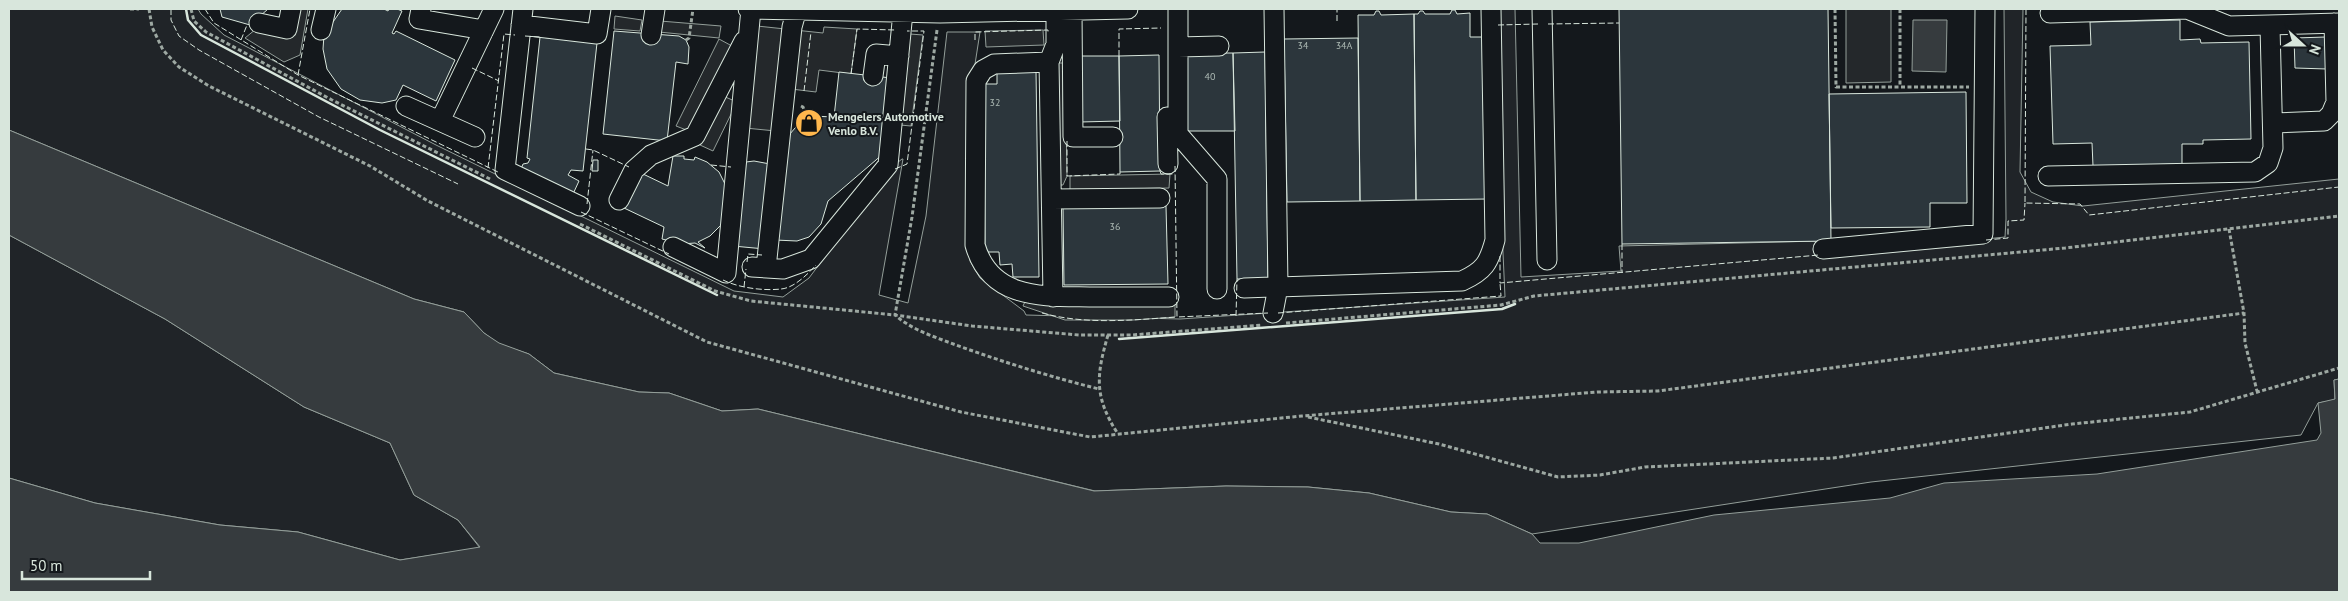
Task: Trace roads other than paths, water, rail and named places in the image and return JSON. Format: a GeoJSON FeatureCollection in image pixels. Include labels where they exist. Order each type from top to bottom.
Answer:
{"type":"FeatureCollection","features":[{"type":"Feature","properties":{"kind":"street"},"geometry":{"type":"LineString","coordinates":[[259,22],[287,29],[291,9]]}},
{"type":"Feature","properties":{"kind":"street"},"geometry":{"type":"LineString","coordinates":[[321,30],[326,9]]}},
{"type":"Feature","properties":{"kind":"street"},"geometry":{"type":"LineString","coordinates":[[421,9],[419,19],[484,30]]}},
{"type":"Feature","properties":{"kind":"street"},"geometry":{"type":"LineString","coordinates":[[440,121],[494,9]]}},
{"type":"Feature","properties":{"kind":"street"},"geometry":{"type":"LineString","coordinates":[[580,206],[506,170],[522,17],[598,34],[601,9]]}},
{"type":"Feature","properties":{"kind":"street"},"geometry":{"type":"LineString","coordinates":[[651,35],[654,9]]}},
{"type":"Feature","properties":{"kind":"street"},"geometry":{"type":"LineString","coordinates":[[673,247],[726,273],[750,9],[940,13],[1128,9]]}},
{"type":"Feature","properties":{"kind":"street"},"geometry":{"type":"LineString","coordinates":[[797,9],[792,26],[759,267],[783,269],[810,259],[888,165],[903,12]]}},
{"type":"Feature","properties":{"kind":"street"},"geometry":{"type":"LineString","coordinates":[[1166,9],[1168,164]]}},
{"type":"Feature","properties":{"kind":"street"},"geometry":{"type":"LineString","coordinates":[[1178,9],[1178,134],[1217,179],[1217,289]]}},
{"type":"Feature","properties":{"kind":"street"},"geometry":{"type":"LineString","coordinates":[[1273,313],[1278,287],[1274,9]]}},
{"type":"Feature","properties":{"kind":"street"},"geometry":{"type":"LineString","coordinates":[[1244,288],[1462,281],[1479,274],[1491,257],[1495,240],[1491,9]]}},
{"type":"Feature","properties":{"kind":"street"},"geometry":{"type":"LineString","coordinates":[[1542,9],[1547,260]]}},
{"type":"Feature","properties":{"kind":"street"},"geometry":{"type":"LineString","coordinates":[[1823,249],[1983,234],[1985,9]]}},
{"type":"Feature","properties":{"kind":"street"},"geometry":{"type":"LineString","coordinates":[[2050,13],[2187,9],[2229,26],[2276,20],[2331,20],[2336,102],[2331,114],[2324,122],[2273,123]]}},
{"type":"Feature","properties":{"kind":"street"},"geometry":{"type":"LineString","coordinates":[[1054,296],[1049,62],[1056,44],[1064,10]]}},
{"type":"Feature","properties":{"kind":"street"},"geometry":{"type":"LineString","coordinates":[[1064,10],[1073,138],[1113,137]]}},
{"type":"Feature","properties":{"kind":"street"},"geometry":{"type":"LineString","coordinates":[[2048,176],[2255,172],[2268,163],[2273,148],[2276,20]]}},
{"type":"Feature","properties":{"kind":"street"},"geometry":{"type":"LineString","coordinates":[[619,200],[634,170],[651,155],[695,136],[749,32]]}},
{"type":"Feature","properties":{"kind":"street"},"geometry":{"type":"LineString","coordinates":[[1178,47],[1219,46]]}},
{"type":"Feature","properties":{"kind":"street"},"geometry":{"type":"LineString","coordinates":[[873,76],[876,54],[899,56]]}},
{"type":"Feature","properties":{"kind":"street"},"geometry":{"type":"LineString","coordinates":[[1049,62],[994,64],[983,70],[976,81],[974,89],[975,245],[980,262],[993,277],[1010,289],[1025,294],[1169,297]]}},
{"type":"Feature","properties":{"kind":"street"},"geometry":{"type":"LineString","coordinates":[[406,106],[475,138]]}},
{"type":"Feature","properties":{"kind":"street"},"geometry":{"type":"LineString","coordinates":[[668,134],[695,136]]}},
{"type":"Feature","properties":{"kind":"street"},"geometry":{"type":"LineString","coordinates":[[1052,199],[1160,198]]}},
{"type":"Feature","properties":{"kind":"place","name":"Mengelers Automotive Venlo B.V."},"geometry":{"type":"Point","coordinates":[809,123]}}]}
